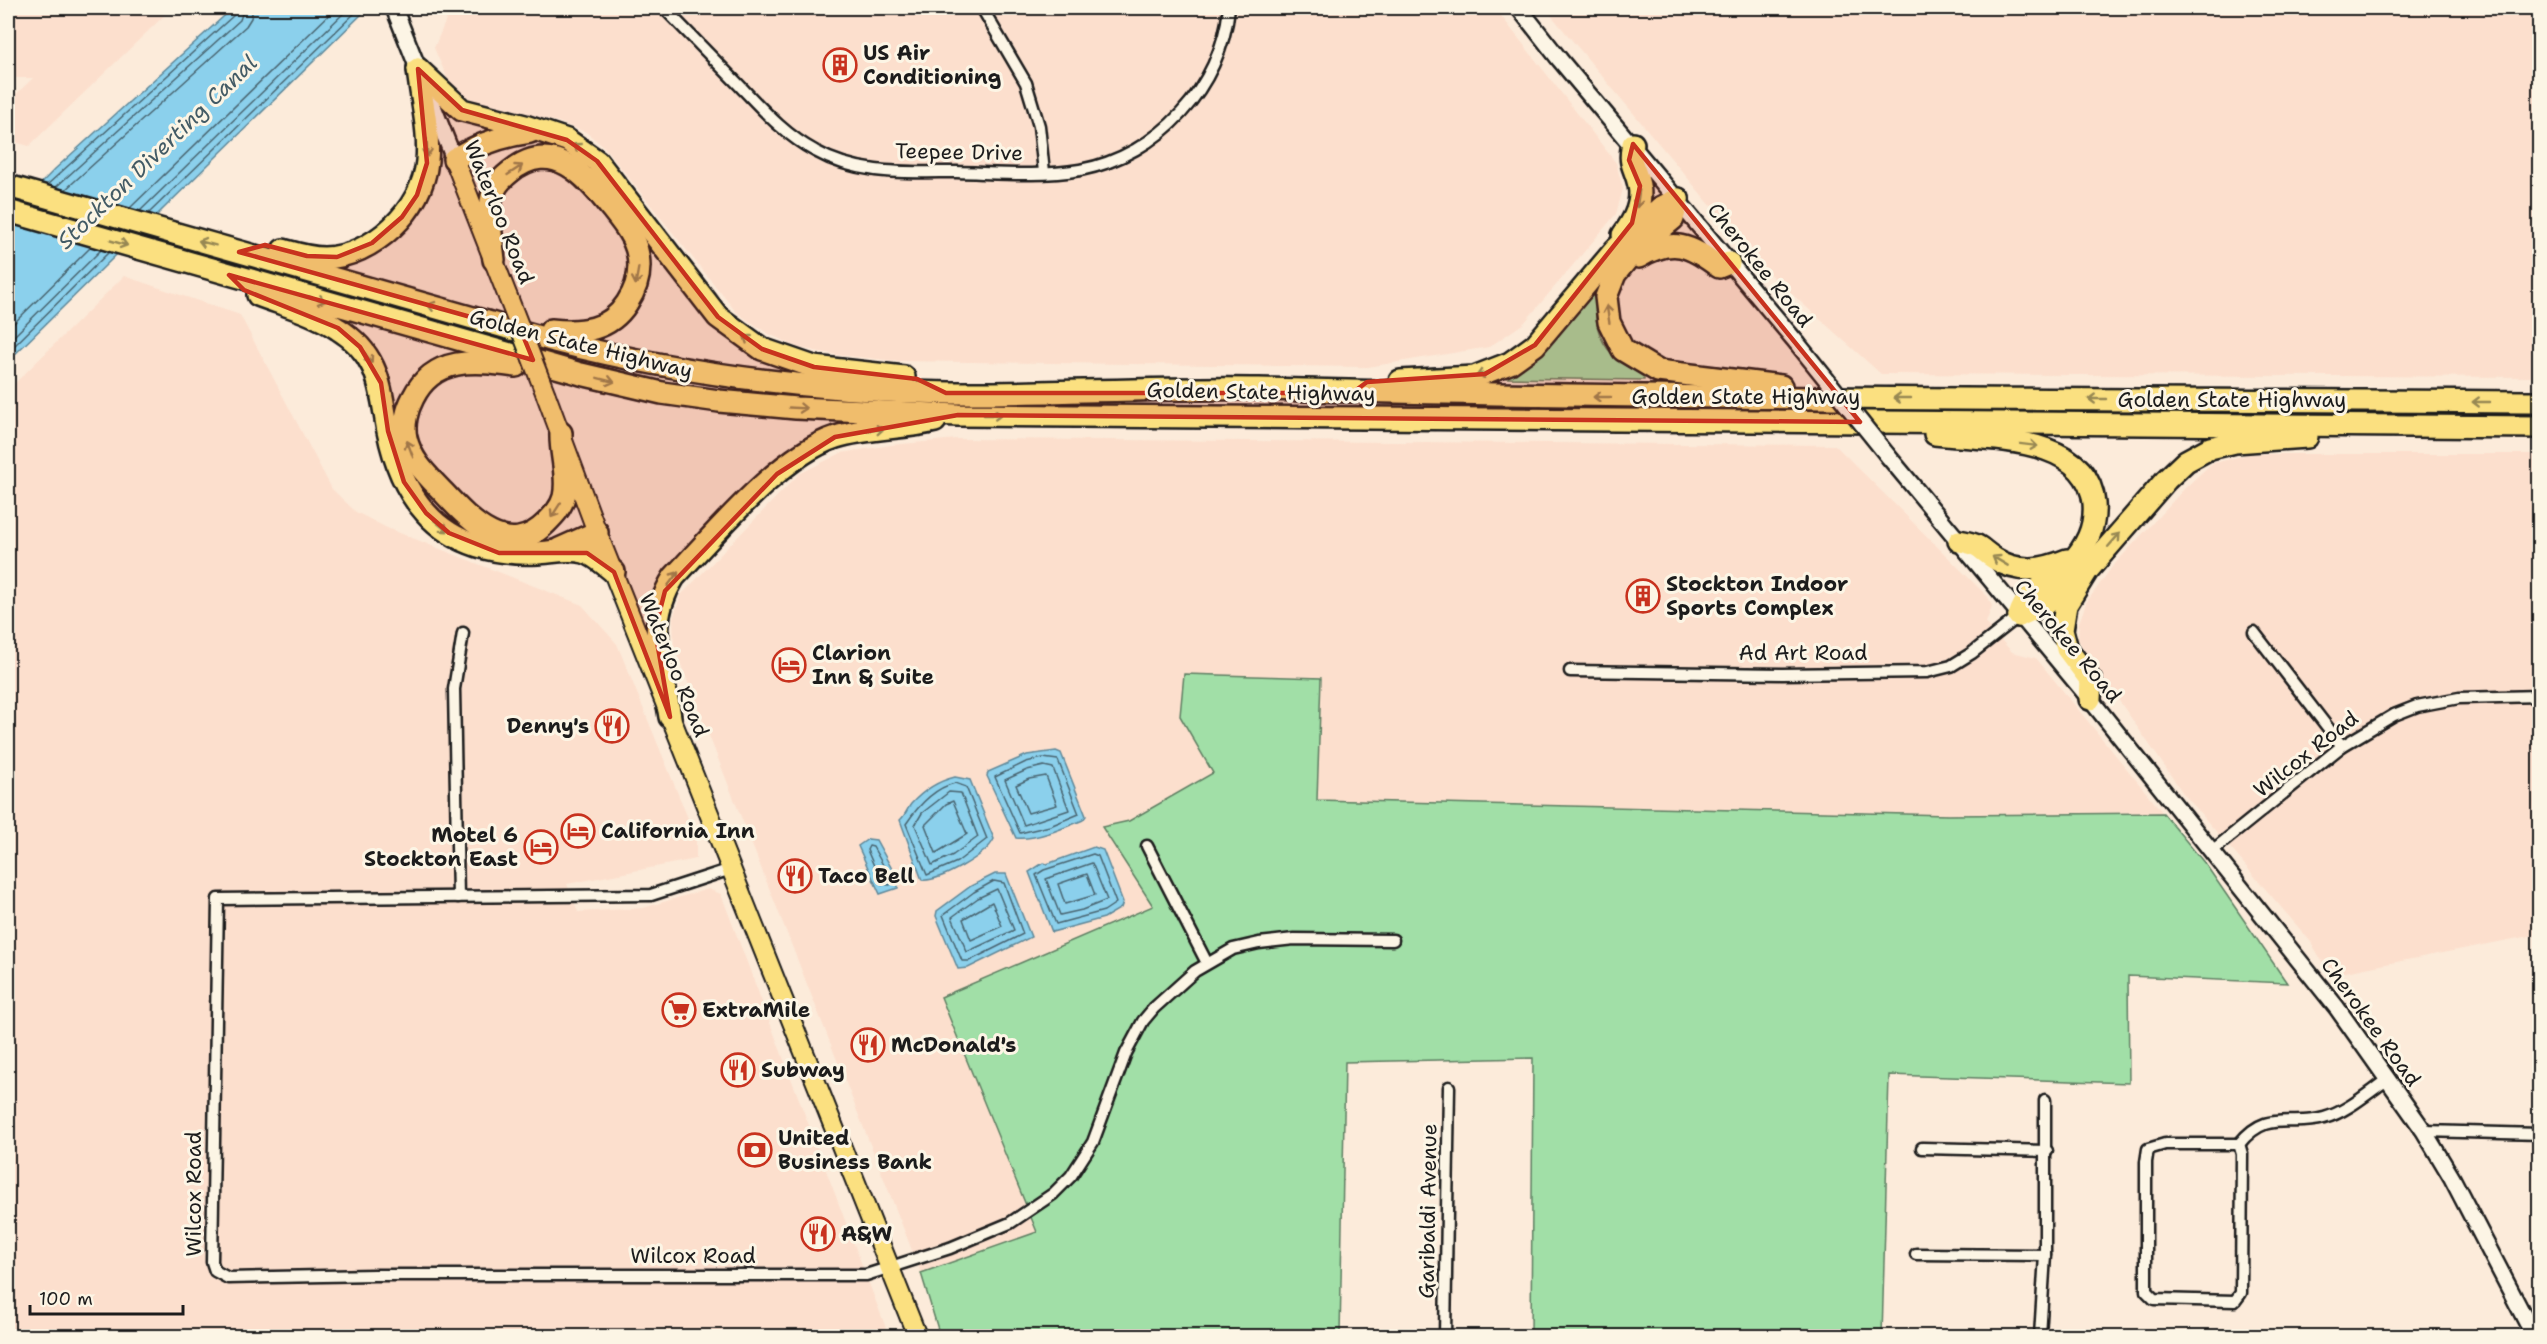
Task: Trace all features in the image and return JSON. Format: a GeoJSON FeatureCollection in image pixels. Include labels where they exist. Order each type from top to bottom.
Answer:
{"type":"FeatureCollection","features":[{"type":"Feature","properties":{"kind":"highway"},"geometry":{"type":"LineString","coordinates":[[418,69],[462,110],[525,126],[536,132],[567,140],[597,161],[718,317],[762,349],[814,367],[917,378],[946,393]]}},
{"type":"Feature","properties":{"kind":"highway"},"geometry":{"type":"LineString","coordinates":[[239,252],[265,245],[307,256],[337,256],[372,243],[402,217],[417,195],[427,163],[427,134],[418,69]]}},
{"type":"Feature","properties":{"kind":"highway"},"geometry":{"type":"LineString","coordinates":[[454,159],[482,143],[507,135],[536,132]]}},
{"type":"Feature","properties":{"kind":"highway"},"geometry":{"type":"LineString","coordinates":[[1633,144],[1629,160],[1640,186],[1638,204],[1632,224],[1619,240],[1621,255],[1606,297],[1608,322],[1623,350],[1658,371],[1806,388],[1840,397]]}},
{"type":"Feature","properties":{"kind":"highway"},"geometry":{"type":"LineString","coordinates":[[492,322],[576,332],[595,329],[610,321],[625,306],[635,288],[639,269],[636,248],[629,233],[588,180],[570,165],[548,159],[522,164],[497,184],[490,215],[494,260]]}},
{"type":"Feature","properties":{"kind":"highway","name":"Golden State Highway"},"geometry":{"type":"LineString","coordinates":[[8,186],[589,350],[699,373],[814,385],[946,393],[1254,389],[1527,397],[2540,402]]}},
{"type":"Feature","properties":{"kind":"highway"},"geometry":{"type":"LineString","coordinates":[[1352,393],[1367,382],[1474,377],[1510,363],[1535,345],[1621,255],[1673,219],[1678,199]]}},
{"type":"Feature","properties":{"kind":"highway","name":"Golden State Highway"},"geometry":{"type":"LineString","coordinates":[[15,213],[581,374],[662,393],[796,408],[958,415],[2540,427]]}},
{"type":"Feature","properties":{"kind":"highway"},"geometry":{"type":"LineString","coordinates":[[1621,255],[1636,259],[1652,249],[1680,245],[1698,251],[1719,267],[1729,263]]}},
{"type":"Feature","properties":{"kind":"highway"},"geometry":{"type":"LineString","coordinates":[[229,274],[244,290],[338,328],[360,347],[375,367],[381,383],[396,463],[404,482],[426,513],[449,533],[499,553],[550,553],[574,550],[586,553],[614,572]]}},
{"type":"Feature","properties":{"kind":"highway"},"geometry":{"type":"LineString","coordinates":[[561,434],[560,448],[566,480],[564,497],[558,512],[528,536],[501,537],[484,531],[470,520],[414,459],[406,436],[407,414],[418,387],[436,370],[456,362],[487,363],[581,374]]}},
{"type":"Feature","properties":{"kind":"highway"},"geometry":{"type":"LineString","coordinates":[[670,717],[655,630],[665,591],[688,562],[777,474],[813,448],[835,437],[914,426],[958,415]]}},
{"type":"Feature","properties":{"kind":"highway"},"geometry":{"type":"LineString","coordinates":[[1889,422],[1912,432],[2042,447],[2075,464],[2089,489],[2094,518],[2073,590],[2066,605],[2062,630],[2067,649],[2091,681],[2090,699]]}},
{"type":"Feature","properties":{"kind":"highway"},"geometry":{"type":"LineString","coordinates":[[1959,541],[1979,544],[1995,559],[2023,569],[2040,570],[2081,563],[2186,460],[2210,448],[2235,442],[2328,435],[2340,424]]}},
{"type":"Feature","properties":{"kind":"highway"},"geometry":{"type":"LineString","coordinates":[[550,553],[597,532]]}},
{"type":"Feature","properties":{"kind":"highway"},"geometry":{"type":"LineString","coordinates":[[2019,616],[2024,601],[2069,565],[2081,563]]}},
{"type":"Feature","properties":{"kind":"main road","name":"Waterloo Road"},"geometry":{"type":"LineString","coordinates":[[454,159],[597,532],[917,1336]]}},
{"type":"Feature","properties":{"kind":"street","name":"Waterloo Road"},"geometry":{"type":"LineString","coordinates":[[394,8],[454,159]]}},
{"type":"Feature","properties":{"kind":"street","name":"Teepee Drive"},"geometry":{"type":"LineString","coordinates":[[664,8],[781,127],[802,144],[840,163],[873,171],[1044,172],[1067,172],[1098,165],[1141,146],[1168,126],[1200,91],[1211,71],[1221,47],[1229,8]]}},
{"type":"Feature","properties":{"kind":"street"},"geometry":{"type":"LineString","coordinates":[[982,8],[1026,83],[1039,126],[1044,172]]}},
{"type":"Feature","properties":{"kind":"street","name":"Cherokee Road"},"geometry":{"type":"LineString","coordinates":[[1520,8],[1560,60],[1633,144],[2019,616],[2090,699],[2337,1008],[2424,1131],[2452,1178],[2534,1336]]}},
{"type":"Feature","properties":{"kind":"street","name":"Ad Art Road"},"geometry":{"type":"LineString","coordinates":[[1570,671],[1782,674],[1927,672],[1951,666],[1972,653],[2019,616]]}},
{"type":"Feature","properties":{"kind":"street"},"geometry":{"type":"LineString","coordinates":[[2254,632],[2342,746]]}},
{"type":"Feature","properties":{"kind":"street"},"geometry":{"type":"LineString","coordinates":[[463,633],[454,689],[458,897],[651,895],[731,868]]}},
{"type":"Feature","properties":{"kind":"street","name":"Wilcox Road"},"geometry":{"type":"LineString","coordinates":[[2212,851],[2342,746],[2378,723],[2417,706],[2459,698],[2540,696]]}},
{"type":"Feature","properties":{"kind":"street"},"geometry":{"type":"LineString","coordinates":[[1147,846],[1207,963]]}},
{"type":"Feature","properties":{"kind":"street","name":"Wilcox Road"},"geometry":{"type":"LineString","coordinates":[[458,897],[218,899],[212,1262],[214,1271],[221,1276],[866,1275],[950,1248],[1010,1223],[1053,1194],[1071,1176],[1093,1142],[1126,1053],[1143,1021],[1181,982],[1207,963],[1233,949],[1259,943],[1294,939],[1393,940]]}},
{"type":"Feature","properties":{"kind":"street"},"geometry":{"type":"LineString","coordinates":[[2239,1144],[2242,1154],[2240,1297],[2235,1301],[2194,1301],[2150,1297],[2146,1291],[2145,1245],[2148,1149],[2165,1144],[2239,1144],[2254,1129],[2273,1120],[2322,1119],[2335,1114],[2388,1079]]}},
{"type":"Feature","properties":{"kind":"street","name":"Garibaldi Avenue"},"geometry":{"type":"LineString","coordinates":[[1445,1336],[1449,1087]]}},
{"type":"Feature","properties":{"kind":"street"},"geometry":{"type":"LineString","coordinates":[[2040,1336],[2045,1255],[2047,1151],[2045,1101]]}},
{"type":"Feature","properties":{"kind":"street"},"geometry":{"type":"LineString","coordinates":[[2424,1131],[2540,1134]]}},
{"type":"Feature","properties":{"kind":"street"},"geometry":{"type":"LineString","coordinates":[[1922,1148],[2047,1151]]}},
{"type":"Feature","properties":{"kind":"street"},"geometry":{"type":"LineString","coordinates":[[1916,1254],[2045,1255]]}},
{"type":"Feature","properties":{"kind":"highlighted area"},"geometry":{"type":"Polygon","coordinates":[[[418,69],[462,110],[567,140],[597,161],[718,317],[762,349],[783,357],[814,367],[917,379],[946,393],[1352,393],[1367,382],[1485,374],[1535,345],[1632,223],[1640,186],[1629,160],[1633,144],[1860,422],[958,415],[835,437],[777,474],[665,591],[655,630],[670,717],[614,572],[587,553],[499,553],[449,533],[426,513],[404,482],[388,431],[381,383],[360,347],[338,328],[244,290],[229,275],[533,360],[519,326],[492,323],[239,252],[265,245],[307,256],[337,257],[372,243],[402,217],[417,195],[427,163],[418,69]]]}},
{"type":"Feature","properties":{"kind":"shaded area"},"geometry":{"type":"Polygon","coordinates":[[[8,8],[172,8],[29,146],[8,140],[8,102],[33,78],[8,78],[8,8]]]}},
{"type":"Feature","properties":{"kind":"shaded area"},"geometry":{"type":"Polygon","coordinates":[[[451,8],[1495,8],[1616,163],[1623,189],[1616,214],[1524,323],[1489,347],[1368,367],[896,361],[837,355],[799,348],[767,333],[737,313],[604,147],[586,132],[558,122],[483,104],[463,96],[448,80],[434,48],[451,8]]]}},
{"type":"Feature","properties":{"kind":"shaded area"},"geometry":{"type":"Polygon","coordinates":[[[1545,8],[2539,8],[2539,377],[1881,374],[1764,269],[1545,8]]]}},
{"type":"Feature","properties":{"kind":"shaded area"},"geometry":{"type":"Polygon","coordinates":[[[124,276],[240,315],[332,489],[356,512],[387,528],[582,605],[617,644],[696,838],[696,859],[567,884],[578,912],[643,908],[708,889],[721,894],[889,1336],[8,1336],[8,390],[124,276]]]}},
{"type":"Feature","properties":{"kind":"shaded area"},"geometry":{"type":"Polygon","coordinates":[[[957,439],[1835,445],[1988,597],[1992,606],[1986,623],[2012,652],[2036,658],[2163,813],[1948,815],[1316,800],[1214,773],[1129,821],[1103,827],[1154,906],[941,998],[1038,1233],[921,1273],[674,647],[673,618],[681,595],[799,474],[841,453],[891,445],[957,439]]]}},
{"type":"Feature","properties":{"kind":"shaded area"},"geometry":{"type":"Polygon","coordinates":[[[2249,454],[2539,454],[2539,934],[2330,975],[2311,942],[2183,793],[2084,650],[2078,639],[2079,623],[2086,603],[2112,567],[2185,488],[2211,464],[2249,454]]]}},
{"type":"Feature","properties":{"kind":"green space"},"geometry":{"type":"Polygon","coordinates":[[[1593,291],[1597,292],[1596,320],[1604,343],[1620,361],[1644,375],[1644,380],[1507,378],[1508,373],[1532,355],[1564,325],[1593,291]]]}},
{"type":"Feature","properties":{"kind":"green space"},"geometry":{"type":"Polygon","coordinates":[[[1184,674],[1321,678],[1317,800],[1948,815],[2163,813],[2206,865],[2287,983],[2128,976],[2129,1083],[1889,1075],[1882,1336],[1531,1336],[1533,1058],[1345,1062],[1340,1336],[940,1336],[921,1273],[1037,1232],[941,997],[1153,906],[1102,827],[1129,821],[1213,773],[1180,716],[1184,674]]]}},
{"type":"Feature","properties":{"kind":"water","name":"Stockton Diverting Canal"},"geometry":{"type":"Polygon","coordinates":[[[233,8],[368,8],[8,361],[8,217],[55,169],[233,8]]]}},
{"type":"Feature","properties":{"kind":"water"},"geometry":{"type":"Polygon","coordinates":[[[1056,751],[1061,753],[1086,816],[1083,820],[1050,833],[1016,838],[987,776],[988,772],[1027,755],[1056,751]]]}},
{"type":"Feature","properties":{"kind":"water"},"geometry":{"type":"Polygon","coordinates":[[[955,777],[970,780],[994,839],[973,860],[939,877],[922,880],[900,820],[911,804],[925,791],[942,781],[955,777]]]}},
{"type":"Feature","properties":{"kind":"water"},"geometry":{"type":"Polygon","coordinates":[[[868,839],[876,840],[898,880],[898,888],[880,894],[858,846],[868,839]]]}},
{"type":"Feature","properties":{"kind":"water"},"geometry":{"type":"Polygon","coordinates":[[[1094,847],[1103,850],[1123,902],[1121,908],[1104,918],[1052,932],[1029,872],[1043,863],[1047,864],[1094,847]]]}},
{"type":"Feature","properties":{"kind":"water"},"geometry":{"type":"Polygon","coordinates":[[[995,874],[1006,874],[1031,937],[968,968],[958,969],[936,916],[937,911],[971,886],[995,874]]]}},
{"type":"Feature","properties":{"kind":"place","name":"US Air Conditioning"},"geometry":{"type":"Point","coordinates":[840,65]}},
{"type":"Feature","properties":{"kind":"place","name":"Stockton Indoor Sports Complex"},"geometry":{"type":"Point","coordinates":[1643,596]}},
{"type":"Feature","properties":{"kind":"place","name":"Clarion Inn & Suite"},"geometry":{"type":"Point","coordinates":[789,665]}},
{"type":"Feature","properties":{"kind":"place","name":"Denny's"},"geometry":{"type":"Point","coordinates":[612,726]}},
{"type":"Feature","properties":{"kind":"place","name":"California Inn"},"geometry":{"type":"Point","coordinates":[578,831]}},
{"type":"Feature","properties":{"kind":"place","name":"Motel 6 Stockton East"},"geometry":{"type":"Point","coordinates":[541,847]}},
{"type":"Feature","properties":{"kind":"place","name":"Taco Bell"},"geometry":{"type":"Point","coordinates":[795,876]}},
{"type":"Feature","properties":{"kind":"place","name":"ExtraMile"},"geometry":{"type":"Point","coordinates":[679,1010]}},
{"type":"Feature","properties":{"kind":"place","name":"McDonald's"},"geometry":{"type":"Point","coordinates":[868,1045]}},
{"type":"Feature","properties":{"kind":"place","name":"Subway"},"geometry":{"type":"Point","coordinates":[738,1070]}},
{"type":"Feature","properties":{"kind":"place","name":"United Business Bank"},"geometry":{"type":"Point","coordinates":[755,1150]}},
{"type":"Feature","properties":{"kind":"place","name":"A&W"},"geometry":{"type":"Point","coordinates":[818,1234]}}]}
